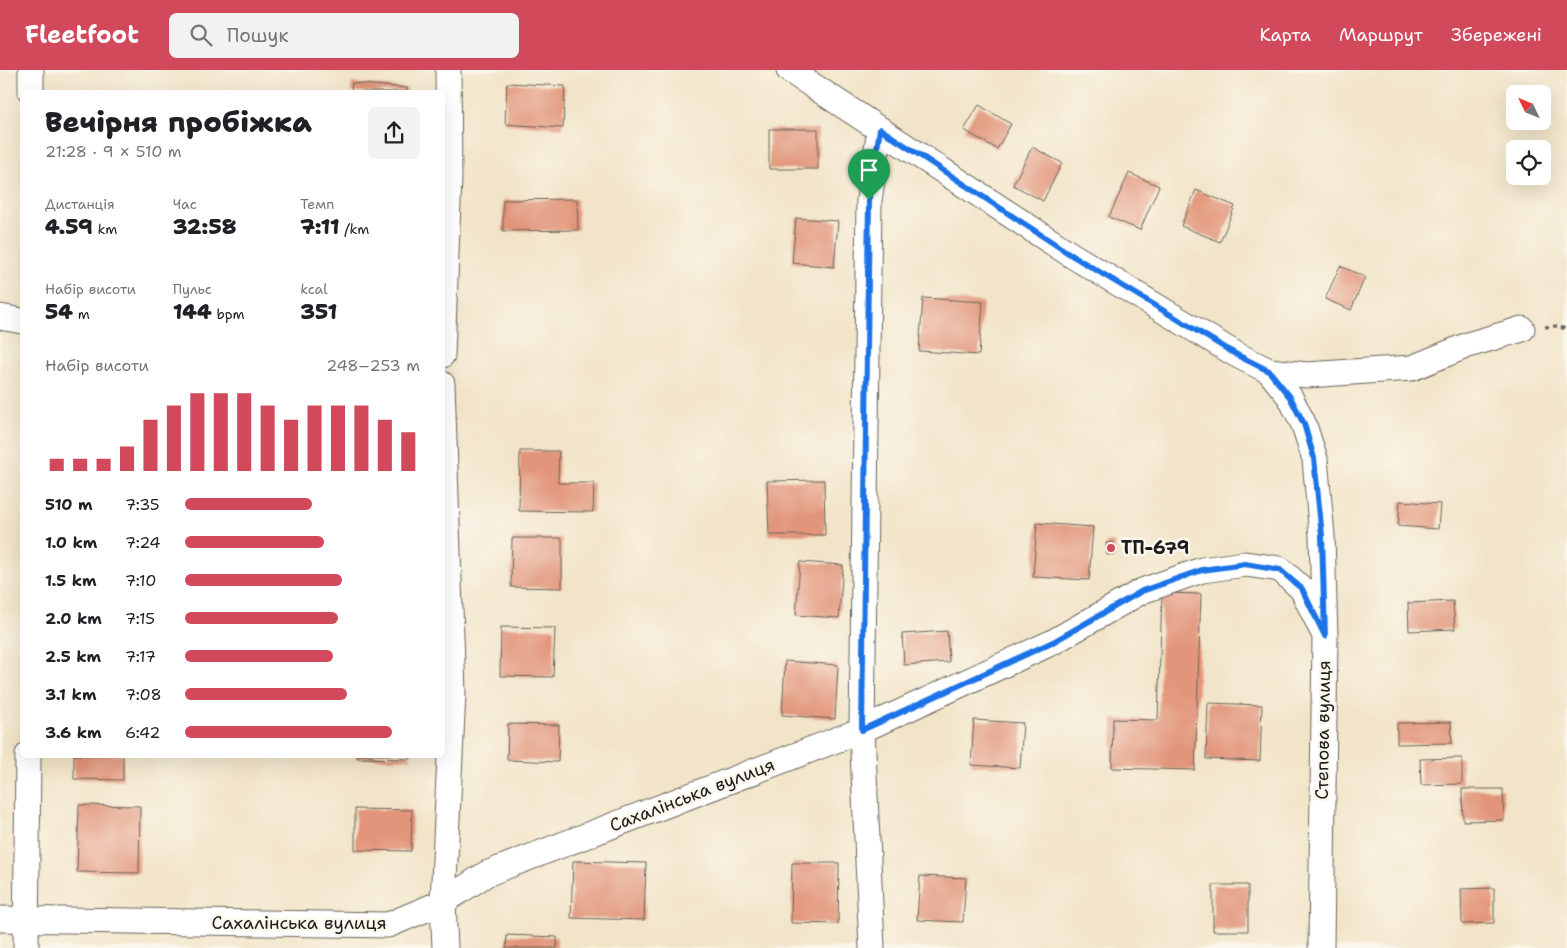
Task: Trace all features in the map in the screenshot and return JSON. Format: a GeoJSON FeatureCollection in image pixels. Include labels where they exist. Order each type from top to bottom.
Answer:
{"type":"FeatureCollection","features":[{"type":"Feature","properties":{"kind":"street"},"geometry":{"type":"LineString","coordinates":[[30,70],[31,90]]}},
{"type":"Feature","properties":{"kind":"street"},"geometry":{"type":"LineString","coordinates":[[445,279],[449,177],[448,70]]}},
{"type":"Feature","properties":{"kind":"street","name":"Степова вулиця"},"geometry":{"type":"LineString","coordinates":[[789,70],[1073,256],[1237,355],[1269,371],[1290,397],[1304,424],[1314,458],[1322,536],[1325,636],[1321,948]]}},
{"type":"Feature","properties":{"kind":"street"},"geometry":{"type":"LineString","coordinates":[[872,948],[862,730],[869,200],[880,129]]}},
{"type":"Feature","properties":{"kind":"street"},"geometry":{"type":"LineString","coordinates":[[0,317],[20,321]]}},
{"type":"Feature","properties":{"kind":"street"},"geometry":{"type":"LineString","coordinates":[[1269,371],[1307,375],[1412,368],[1468,344],[1522,329]]}},
{"type":"Feature","properties":{"kind":"street"},"geometry":{"type":"LineString","coordinates":[[445,468],[453,693],[443,902],[445,948]]}},
{"type":"Feature","properties":{"kind":"street","name":"Сахалінська вулиця"},"geometry":{"type":"LineString","coordinates":[[0,920],[388,925],[443,902],[486,874],[862,730],[1053,642],[1142,591],[1202,570],[1245,564],[1280,570],[1302,589],[1325,636]]}},
{"type":"Feature","properties":{"kind":"street"},"geometry":{"type":"LineString","coordinates":[[26,948],[28,758]]}},
{"type":"Feature","properties":{"kind":"building"},"geometry":{"type":"Polygon","coordinates":[[[352,83],[407,88],[407,90],[351,90],[352,83]]]}},
{"type":"Feature","properties":{"kind":"building"},"geometry":{"type":"Polygon","coordinates":[[[507,83],[565,86],[563,128],[505,124],[507,83]]]}},
{"type":"Feature","properties":{"kind":"building"},"geometry":{"type":"Polygon","coordinates":[[[979,105],[1011,124],[997,149],[964,130],[979,105]]]}},
{"type":"Feature","properties":{"kind":"building"},"geometry":{"type":"Polygon","coordinates":[[[769,129],[818,129],[818,169],[769,169],[769,129]]]}},
{"type":"Feature","properties":{"kind":"building"},"geometry":{"type":"Polygon","coordinates":[[[1032,147],[1062,163],[1043,201],[1013,185],[1032,147]]]}},
{"type":"Feature","properties":{"kind":"building"},"geometry":{"type":"Polygon","coordinates":[[[1129,173],[1159,186],[1140,230],[1109,217],[1129,173]]]}},
{"type":"Feature","properties":{"kind":"building"},"geometry":{"type":"Polygon","coordinates":[[[1196,190],[1235,206],[1220,242],[1181,226],[1196,190]]]}},
{"type":"Feature","properties":{"kind":"building"},"geometry":{"type":"Polygon","coordinates":[[[577,199],[578,230],[503,231],[503,200],[577,199]]]}},
{"type":"Feature","properties":{"kind":"building"},"geometry":{"type":"Polygon","coordinates":[[[796,218],[838,221],[834,267],[792,263],[796,218]]]}},
{"type":"Feature","properties":{"kind":"building"},"geometry":{"type":"Polygon","coordinates":[[[1340,266],[1365,277],[1351,310],[1325,299],[1340,266]]]}},
{"type":"Feature","properties":{"kind":"building"},"geometry":{"type":"Polygon","coordinates":[[[923,298],[983,302],[979,355],[919,351],[923,298]]]}},
{"type":"Feature","properties":{"kind":"building"},"geometry":{"type":"Polygon","coordinates":[[[520,451],[559,451],[558,483],[594,483],[593,512],[519,511],[520,451]]]}},
{"type":"Feature","properties":{"kind":"building"},"geometry":{"type":"Polygon","coordinates":[[[824,480],[825,535],[769,535],[767,481],[824,480]]]}},
{"type":"Feature","properties":{"kind":"building"},"geometry":{"type":"Polygon","coordinates":[[[1400,501],[1440,504],[1438,529],[1398,526],[1400,501]]]}},
{"type":"Feature","properties":{"kind":"building"},"geometry":{"type":"Polygon","coordinates":[[[1037,523],[1093,527],[1089,580],[1033,577],[1037,523]]]}},
{"type":"Feature","properties":{"kind":"building"},"geometry":{"type":"Polygon","coordinates":[[[512,538],[562,538],[562,588],[511,587],[512,538]]]}},
{"type":"Feature","properties":{"kind":"building","name":"ТП-679"},"geometry":{"type":"Polygon","coordinates":[[[1114,542],[1116,554],[1107,555],[1106,543],[1114,542]]]}},
{"type":"Feature","properties":{"kind":"building"},"geometry":{"type":"Polygon","coordinates":[[[800,562],[843,565],[839,618],[796,615],[800,562]]]}},
{"type":"Feature","properties":{"kind":"building"},"geometry":{"type":"Polygon","coordinates":[[[1162,593],[1201,594],[1195,770],[1112,768],[1113,719],[1158,720],[1162,593]]]}},
{"type":"Feature","properties":{"kind":"building"},"geometry":{"type":"Polygon","coordinates":[[[1453,601],[1455,629],[1409,631],[1408,603],[1453,601]]]}},
{"type":"Feature","properties":{"kind":"building"},"geometry":{"type":"Polygon","coordinates":[[[501,627],[555,628],[553,677],[500,676],[501,627]]]}},
{"type":"Feature","properties":{"kind":"building"},"geometry":{"type":"Polygon","coordinates":[[[947,631],[949,662],[904,665],[902,634],[947,631]]]}},
{"type":"Feature","properties":{"kind":"building"},"geometry":{"type":"Polygon","coordinates":[[[785,661],[838,665],[835,719],[782,715],[785,661]]]}},
{"type":"Feature","properties":{"kind":"building"},"geometry":{"type":"Polygon","coordinates":[[[1208,703],[1262,705],[1260,761],[1206,759],[1208,703]]]}},
{"type":"Feature","properties":{"kind":"building"},"geometry":{"type":"Polygon","coordinates":[[[974,720],[1023,723],[1020,768],[971,765],[974,720]]]}},
{"type":"Feature","properties":{"kind":"building"},"geometry":{"type":"Polygon","coordinates":[[[1451,722],[1452,743],[1397,744],[1397,723],[1451,722]]]}},
{"type":"Feature","properties":{"kind":"building"},"geometry":{"type":"Polygon","coordinates":[[[508,724],[559,725],[558,762],[507,760],[508,724]]]}},
{"type":"Feature","properties":{"kind":"building"},"geometry":{"type":"Polygon","coordinates":[[[74,758],[123,758],[123,780],[74,779],[74,758]]]}},
{"type":"Feature","properties":{"kind":"building"},"geometry":{"type":"Polygon","coordinates":[[[357,758],[411,758],[411,759],[357,758]]]}},
{"type":"Feature","properties":{"kind":"building"},"geometry":{"type":"Polygon","coordinates":[[[1462,758],[1462,784],[1421,785],[1420,759],[1462,758]]]}},
{"type":"Feature","properties":{"kind":"building"},"geometry":{"type":"Polygon","coordinates":[[[1462,789],[1503,789],[1504,820],[1463,821],[1462,789]]]}},
{"type":"Feature","properties":{"kind":"building"},"geometry":{"type":"Polygon","coordinates":[[[79,805],[140,806],[139,873],[77,872],[79,805]]]}},
{"type":"Feature","properties":{"kind":"building"},"geometry":{"type":"Polygon","coordinates":[[[355,809],[412,810],[411,851],[355,850],[355,809]]]}},
{"type":"Feature","properties":{"kind":"building"},"geometry":{"type":"Polygon","coordinates":[[[573,861],[646,863],[644,920],[571,918],[573,861]]]}},
{"type":"Feature","properties":{"kind":"building"},"geometry":{"type":"Polygon","coordinates":[[[792,863],[839,863],[838,924],[791,923],[792,863]]]}},
{"type":"Feature","properties":{"kind":"building"},"geometry":{"type":"Polygon","coordinates":[[[920,876],[966,878],[963,922],[917,920],[920,876]]]}},
{"type":"Feature","properties":{"kind":"building"},"geometry":{"type":"Polygon","coordinates":[[[1213,885],[1248,885],[1248,931],[1213,931],[1213,885]]]}},
{"type":"Feature","properties":{"kind":"building"},"geometry":{"type":"Polygon","coordinates":[[[1494,888],[1494,923],[1462,924],[1461,889],[1494,888]]]}},
{"type":"Feature","properties":{"kind":"building"},"geometry":{"type":"Polygon","coordinates":[[[507,935],[557,937],[557,948],[506,948],[507,935]]]}},
{"type":"Feature","properties":{"kind":"place","name":"ТП-679"},"geometry":{"type":"Point","coordinates":[1111,548]}},
{"type":"Feature","properties":{"kind":"route"},"geometry":{"type":"LineString","coordinates":[[880,129],[1073,256],[1237,355],[1269,371],[1290,397],[1304,424],[1314,458],[1322,536],[1325,636],[1302,589],[1280,570],[1245,564],[1202,570],[1142,591],[1053,642],[862,730],[869,200],[880,129]]}}]}
